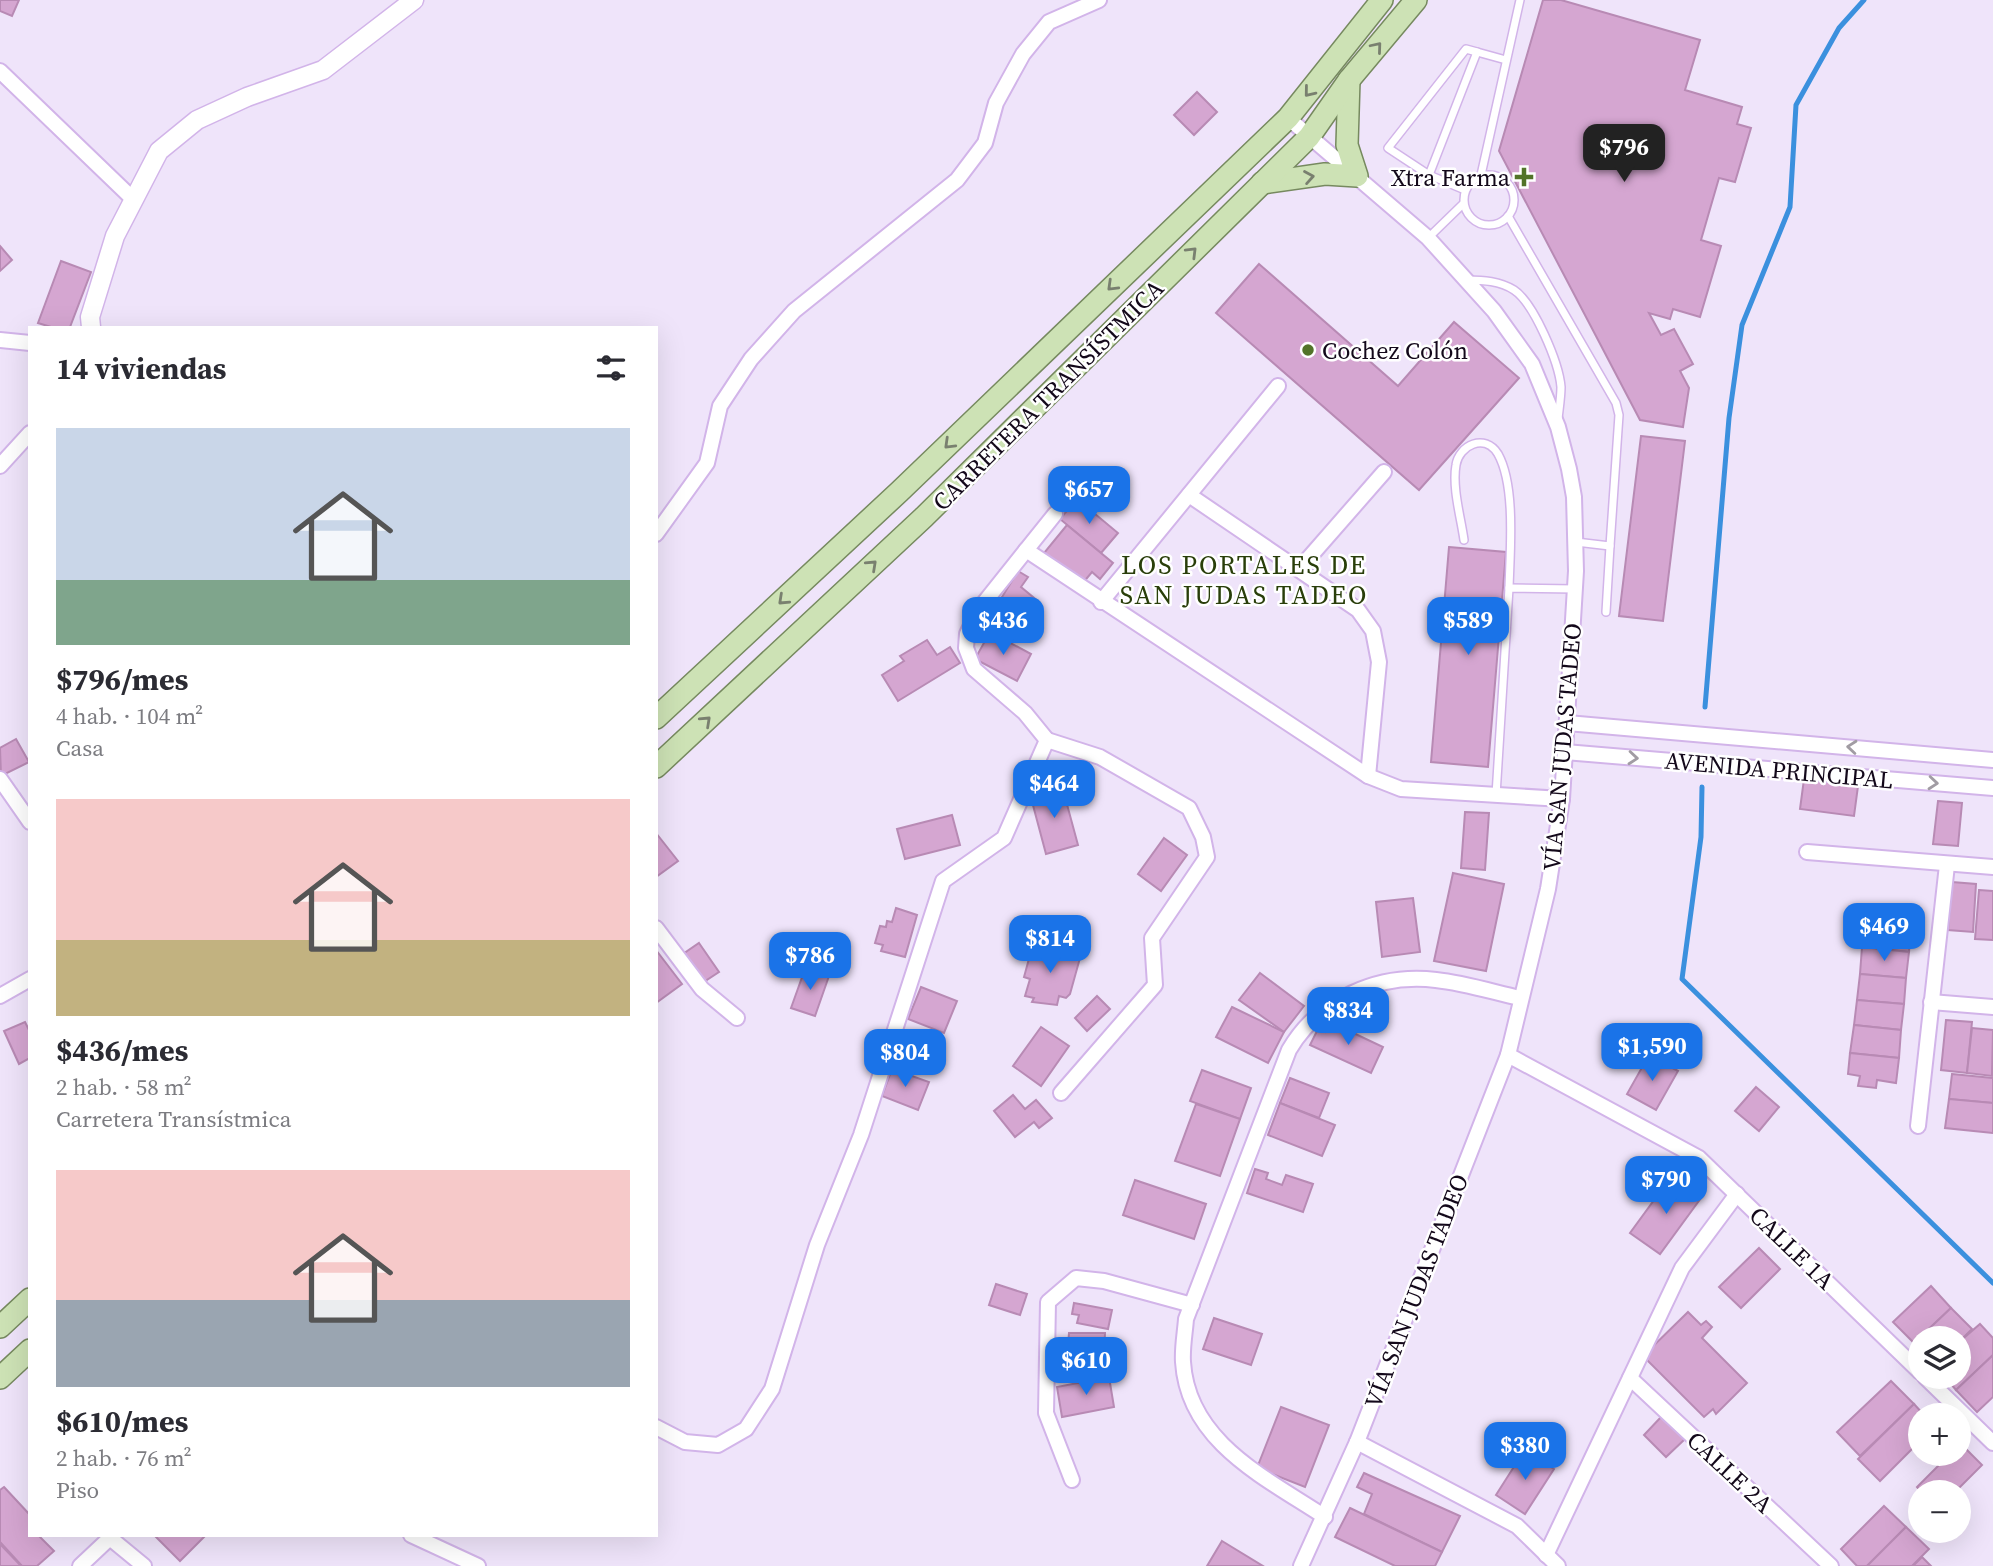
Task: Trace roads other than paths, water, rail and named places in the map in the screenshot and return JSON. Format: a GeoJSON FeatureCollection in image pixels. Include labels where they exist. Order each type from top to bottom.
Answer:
{"type":"FeatureCollection","features":[{"type":"Feature","properties":{"kind":"main road","name":"CARRETERA TRANSÍSTMICA"},"geometry":{"type":"LineString","coordinates":[[658,716],[899,492],[1288,118],[1382,0]]}},
{"type":"Feature","properties":{"kind":"main road","name":"CARRETERA TRANSÍSTMICA"},"geometry":{"type":"LineString","coordinates":[[658,765],[924,517],[1309,137],[1349,79],[1416,0]]}},
{"type":"Feature","properties":{"kind":"main road"},"geometry":{"type":"LineString","coordinates":[[1262,183],[1325,174],[1357,176],[1347,145],[1349,79]]}},
{"type":"Feature","properties":{"kind":"main road"},"geometry":{"type":"LineString","coordinates":[[0,1327],[28,1301]]}},
{"type":"Feature","properties":{"kind":"main road"},"geometry":{"type":"LineString","coordinates":[[0,1378],[28,1352]]}},
{"type":"Feature","properties":{"kind":"street"},"geometry":{"type":"LineString","coordinates":[[91,326],[90,317],[115,236],[159,151],[197,120],[247,97],[323,70],[414,0]]}},
{"type":"Feature","properties":{"kind":"street"},"geometry":{"type":"LineString","coordinates":[[658,531],[707,463],[720,406],[751,359],[793,311],[957,180],[985,142],[996,103],[1023,54],[1049,22],[1099,0]]}},
{"type":"Feature","properties":{"kind":"street"},"geometry":{"type":"LineString","coordinates":[[0,71],[134,200]]}},
{"type":"Feature","properties":{"kind":"street","name":"VÍA SAN JUDAS TADEO"},"geometry":{"type":"LineString","coordinates":[[1288,118],[1428,238],[1494,311],[1532,364],[1558,427],[1574,497],[1576,542],[1562,799],[1548,890],[1508,1055],[1357,1442],[1301,1566]]}},
{"type":"Feature","properties":{"kind":"street"},"geometry":{"type":"LineString","coordinates":[[0,340],[28,343]]}},
{"type":"Feature","properties":{"kind":"street"},"geometry":{"type":"LineString","coordinates":[[1101,602],[1278,386]]}},
{"type":"Feature","properties":{"kind":"street"},"geometry":{"type":"LineString","coordinates":[[0,466],[28,435]]}},
{"type":"Feature","properties":{"kind":"street"},"geometry":{"type":"LineString","coordinates":[[1300,568],[1384,472]]}},
{"type":"Feature","properties":{"kind":"street"},"geometry":{"type":"LineString","coordinates":[[1189,495],[1358,610],[1373,631],[1379,662],[1368,776]]}},
{"type":"Feature","properties":{"kind":"street"},"geometry":{"type":"LineString","coordinates":[[1055,514],[979,609],[967,634],[966,648],[974,669],[1025,713],[1047,740],[1100,757],[1189,808],[1203,837],[1207,857],[1152,938],[1155,985],[1061,1093]]}},
{"type":"Feature","properties":{"kind":"street"},"geometry":{"type":"LineString","coordinates":[[1026,550],[1368,776],[1401,789],[1562,799]]}},
{"type":"Feature","properties":{"kind":"street","name":"AVENIDA PRINCIPAL"},"geometry":{"type":"LineString","coordinates":[[1567,723],[1993,760]]}},
{"type":"Feature","properties":{"kind":"street"},"geometry":{"type":"LineString","coordinates":[[658,1428],[685,1443],[719,1445],[746,1429],[772,1389],[817,1245],[861,1135],[943,881],[1004,838],[1047,740]]}},
{"type":"Feature","properties":{"kind":"street","name":"AVENIDA PRINCIPAL"},"geometry":{"type":"LineString","coordinates":[[1565,752],[1993,788]]}},
{"type":"Feature","properties":{"kind":"street"},"geometry":{"type":"LineString","coordinates":[[0,779],[28,819]]}},
{"type":"Feature","properties":{"kind":"street"},"geometry":{"type":"LineString","coordinates":[[1807,852],[1993,867]]}},
{"type":"Feature","properties":{"kind":"street"},"geometry":{"type":"LineString","coordinates":[[1918,1126],[1947,865]]}},
{"type":"Feature","properties":{"kind":"street"},"geometry":{"type":"LineString","coordinates":[[658,931],[702,989],[737,1018]]}},
{"type":"Feature","properties":{"kind":"street"},"geometry":{"type":"LineString","coordinates":[[1325,1517],[1254,1471],[1213,1438],[1190,1401],[1183,1362],[1186,1319],[1289,1050],[1301,1030],[1319,1013],[1363,988],[1407,979],[1436,980],[1520,998]]}},
{"type":"Feature","properties":{"kind":"street"},"geometry":{"type":"LineString","coordinates":[[0,996],[28,980]]}},
{"type":"Feature","properties":{"kind":"street"},"geometry":{"type":"LineString","coordinates":[[1931,1002],[1993,1007]]}},
{"type":"Feature","properties":{"kind":"street","name":"CALLE 1A"},"geometry":{"type":"LineString","coordinates":[[1508,1055],[1699,1158],[1908,1360]]}},
{"type":"Feature","properties":{"kind":"street"},"geometry":{"type":"LineString","coordinates":[[1546,1555],[1682,1268],[1737,1195]]}},
{"type":"Feature","properties":{"kind":"street"},"geometry":{"type":"LineString","coordinates":[[1072,1480],[1046,1413],[1048,1302],[1076,1278],[1104,1281],[1192,1305]]}},
{"type":"Feature","properties":{"kind":"street","name":"CALLE 2A"},"geometry":{"type":"LineString","coordinates":[[1630,1378],[1831,1566]]}},
{"type":"Feature","properties":{"kind":"street"},"geometry":{"type":"LineString","coordinates":[[1937,1389],[1993,1443]]}},
{"type":"Feature","properties":{"kind":"street"},"geometry":{"type":"LineString","coordinates":[[1357,1442],[1517,1527],[1558,1566]]}},
{"type":"Feature","properties":{"kind":"street"},"geometry":{"type":"LineString","coordinates":[[80,1566],[111,1537]]}},
{"type":"Feature","properties":{"kind":"street"},"geometry":{"type":"LineString","coordinates":[[113,1537],[144,1566]]}},
{"type":"Feature","properties":{"kind":"street"},"geometry":{"type":"LineString","coordinates":[[415,1537],[478,1566]]}},
{"type":"Feature","properties":{"kind":"lane"},"geometry":{"type":"LineString","coordinates":[[1481,175],[1520,0]]}},
{"type":"Feature","properties":{"kind":"lane"},"geometry":{"type":"LineString","coordinates":[[1465,190],[1429,175],[1388,148],[1466,49],[1507,60]]}},
{"type":"Feature","properties":{"kind":"lane"},"geometry":{"type":"LineString","coordinates":[[1429,175],[1477,52]]}},
{"type":"Feature","properties":{"kind":"lane"},"geometry":{"type":"LineString","coordinates":[[1494,174],[1505,180],[1513,191],[1514,204],[1508,216],[1496,224],[1482,224],[1469,217],[1463,204],[1465,190],[1471,181],[1481,175],[1494,174]]}},
{"type":"Feature","properties":{"kind":"lane"},"geometry":{"type":"LineString","coordinates":[[1428,238],[1463,204]]}},
{"type":"Feature","properties":{"kind":"lane"},"geometry":{"type":"LineString","coordinates":[[1508,216],[1616,403],[1620,428],[1606,611]]}},
{"type":"Feature","properties":{"kind":"lane"},"geometry":{"type":"LineString","coordinates":[[1466,280],[1488,280],[1513,289],[1525,300],[1559,374],[1558,427]]}},
{"type":"Feature","properties":{"kind":"lane"},"geometry":{"type":"LineString","coordinates":[[1464,540],[1455,469],[1462,449],[1474,443],[1487,444],[1498,454],[1508,492],[1509,588],[1496,795]]}},
{"type":"Feature","properties":{"kind":"lane"},"geometry":{"type":"LineString","coordinates":[[1576,542],[1610,546]]}},
{"type":"Feature","properties":{"kind":"lane"},"geometry":{"type":"LineString","coordinates":[[1509,588],[1575,589]]}},
{"type":"Feature","properties":{"kind":"waterway"},"geometry":{"type":"LineString","coordinates":[[1705,707],[1729,418],[1742,325],[1790,207],[1796,105],[1839,28],[1864,0]]}},
{"type":"Feature","properties":{"kind":"waterway"},"geometry":{"type":"LineString","coordinates":[[1702,787],[1701,837],[1682,979],[1993,1283]]}},
{"type":"Feature","properties":{"kind":"place","name":"Xtra Farma"},"geometry":{"type":"Point","coordinates":[1524,177]}},
{"type":"Feature","properties":{"kind":"place","name":"Cochez Colón"},"geometry":{"type":"Point","coordinates":[1308,350]}},
{"type":"Feature","properties":{"kind":"district","name":"LOS PORTALES DE SAN JUDAS TADEO"},"geometry":{"type":"Point","coordinates":[1244,580]}}]}
